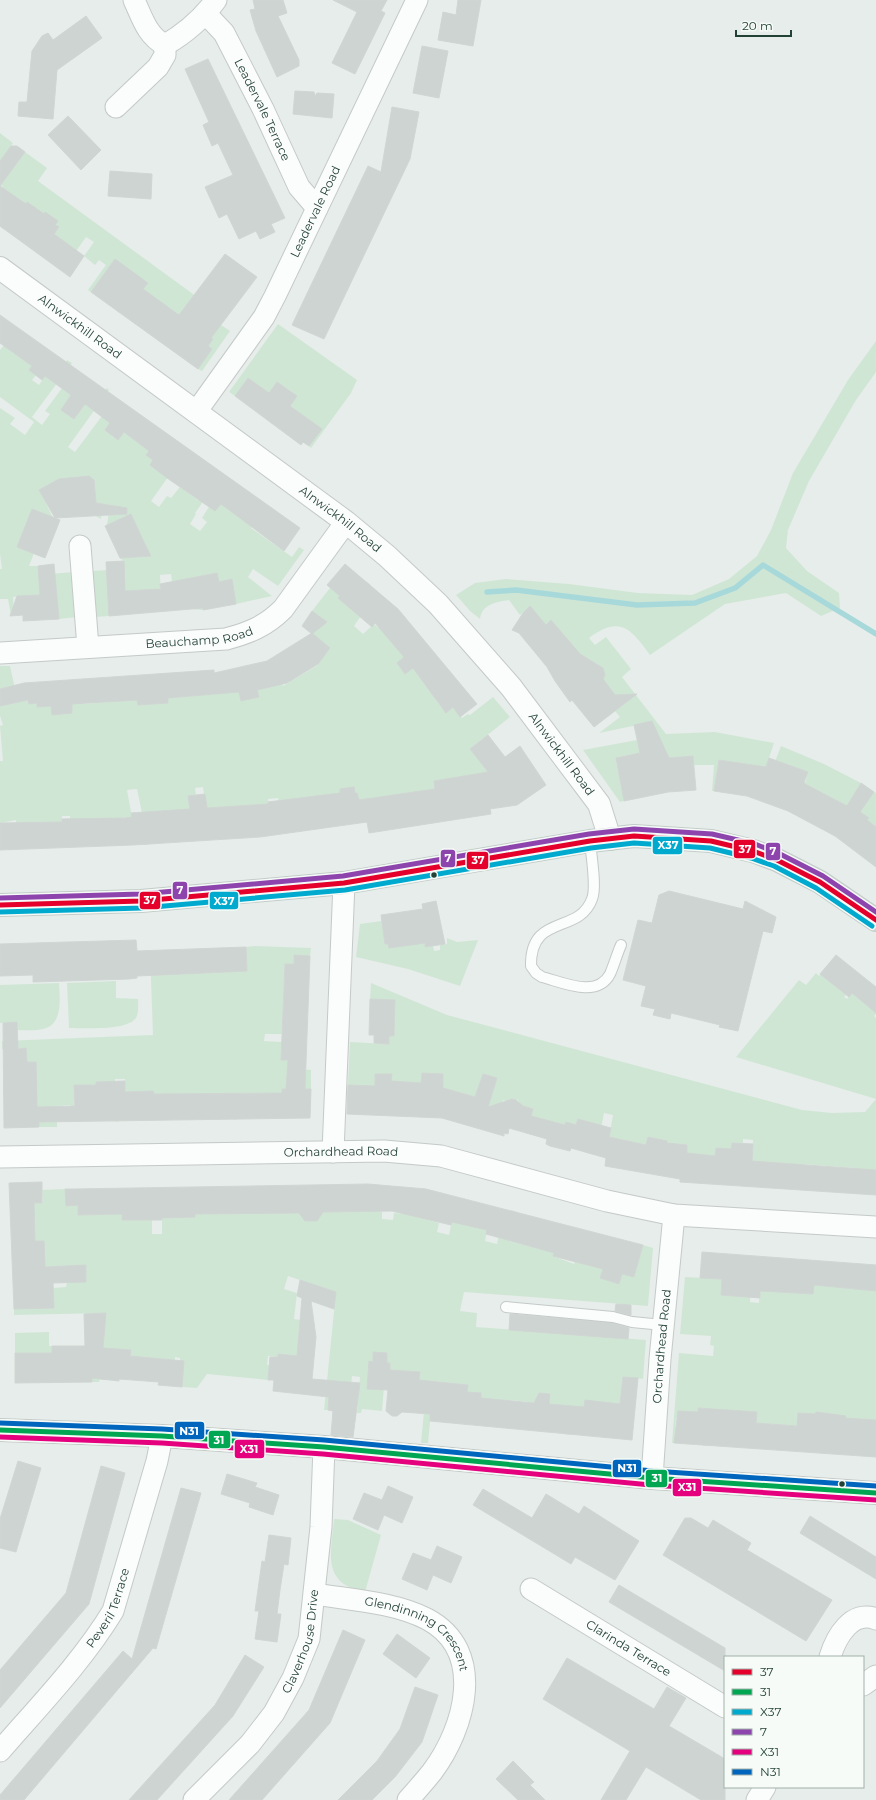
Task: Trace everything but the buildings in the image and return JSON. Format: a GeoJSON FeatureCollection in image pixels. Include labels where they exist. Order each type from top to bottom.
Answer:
{"type":"FeatureCollection","features":[{"type":"Feature","properties":{"kind":"main road"},"geometry":{"type":"LineString","coordinates":[[0,905],[141,901],[344,883],[600,840],[634,836],[688,838],[733,845],[753,851],[777,860],[820,882],[876,920]]}},
{"type":"Feature","properties":{"kind":"street"},"geometry":{"type":"LineString","coordinates":[[134,0],[148,31],[157,41],[165,45]]}},
{"type":"Feature","properties":{"kind":"street","name":"Leadervale Road"},"geometry":{"type":"LineString","coordinates":[[196,412],[264,317],[418,0]]}},
{"type":"Feature","properties":{"kind":"street"},"geometry":{"type":"LineString","coordinates":[[165,45],[186,33],[211,7]]}},
{"type":"Feature","properties":{"kind":"street","name":"Leadervale Terrace"},"geometry":{"type":"LineString","coordinates":[[211,7],[299,187],[317,208]]}},
{"type":"Feature","properties":{"kind":"street"},"geometry":{"type":"LineString","coordinates":[[116,107],[158,67],[165,55],[165,45]]}},
{"type":"Feature","properties":{"kind":"street","name":"Alnwickhill Road"},"geometry":{"type":"LineString","coordinates":[[0,268],[346,522],[387,556],[438,604],[511,687],[599,804],[600,840]]}},
{"type":"Feature","properties":{"kind":"street","name":"Beauchamp Road"},"geometry":{"type":"LineString","coordinates":[[0,653],[226,639],[257,629],[272,620],[283,609],[346,522]]}},
{"type":"Feature","properties":{"kind":"street"},"geometry":{"type":"LineString","coordinates":[[80,546],[88,647]]}},
{"type":"Feature","properties":{"kind":"street"},"geometry":{"type":"LineString","coordinates":[[333,1152],[344,883]]}},
{"type":"Feature","properties":{"kind":"street","name":"Orchardhead Road"},"geometry":{"type":"LineString","coordinates":[[0,1157],[384,1151],[441,1156],[607,1201],[674,1215],[876,1227]]}},
{"type":"Feature","properties":{"kind":"street","name":"Orchardhead Road"},"geometry":{"type":"LineString","coordinates":[[652,1478],[663,1325],[674,1215]]}},
{"type":"Feature","properties":{"kind":"street"},"geometry":{"type":"LineString","coordinates":[[0,1430],[162,1436],[324,1448],[652,1478],[876,1493]]}},
{"type":"Feature","properties":{"kind":"street","name":"Peveril Terrace"},"geometry":{"type":"LineString","coordinates":[[0,1751],[67,1673],[104,1627],[113,1611],[157,1461],[162,1436]]}},
{"type":"Feature","properties":{"kind":"street","name":"Claverhouse Drive"},"geometry":{"type":"LineString","coordinates":[[194,1800],[250,1744],[274,1713],[293,1678],[309,1639],[321,1527],[324,1448]]}},
{"type":"Feature","properties":{"kind":"street","name":"Clarinda Terrace"},"geometry":{"type":"LineString","coordinates":[[531,1589],[724,1706]]}},
{"type":"Feature","properties":{"kind":"street","name":"Glendinning Crescent"},"geometry":{"type":"LineString","coordinates":[[315,1594],[401,1609],[427,1619],[444,1631],[455,1643],[464,1666],[465,1696],[457,1723],[446,1748],[432,1772],[408,1800]]}},
{"type":"Feature","properties":{"kind":"street"},"geometry":{"type":"LineString","coordinates":[[830,1656],[842,1632],[852,1619],[868,1616],[876,1619]]}},
{"type":"Feature","properties":{"kind":"street"},"geometry":{"type":"LineString","coordinates":[[864,1684],[876,1676]]}},
{"type":"Feature","properties":{"kind":"street"},"geometry":{"type":"LineString","coordinates":[[757,1800],[764,1788]]}},
{"type":"Feature","properties":{"kind":"lane"},"geometry":{"type":"LineString","coordinates":[[600,840],[593,878],[593,898],[583,914],[545,931],[533,947],[531,966],[536,974],[542,977],[589,988],[604,982],[610,975],[621,945]]}},
{"type":"Feature","properties":{"kind":"lane"},"geometry":{"type":"LineString","coordinates":[[506,1308],[613,1317],[632,1322],[663,1325]]}},
{"type":"Feature","properties":{"kind":"green space"},"geometry":{"type":"Polygon","coordinates":[[[0,133],[13,143],[0,161],[0,133]]]}},
{"type":"Feature","properties":{"kind":"green space"},"geometry":{"type":"Polygon","coordinates":[[[25,152],[47,168],[38,181],[208,305],[203,313],[230,331],[202,371],[198,369],[212,349],[208,346],[213,339],[206,334],[171,320],[177,313],[168,307],[149,334],[146,332],[160,312],[143,289],[148,282],[144,280],[120,313],[117,311],[115,259],[91,292],[88,290],[106,265],[99,260],[95,265],[84,256],[94,242],[86,237],[62,271],[58,268],[72,248],[54,234],[59,228],[55,225],[31,248],[37,210],[27,203],[20,212],[17,210],[3,229],[1,227],[16,207],[0,191],[3,187],[1,185],[25,152]]]}},
{"type":"Feature","properties":{"kind":"green space"},"geometry":{"type":"Polygon","coordinates":[[[278,324],[357,380],[351,393],[311,448],[309,446],[321,429],[288,404],[273,424],[270,422],[292,392],[277,382],[269,393],[248,378],[235,396],[229,392],[278,324]]]}},
{"type":"Feature","properties":{"kind":"green space"},"geometry":{"type":"Polygon","coordinates":[[[876,341],[876,372],[856,400],[809,481],[788,530],[786,548],[807,571],[839,593],[840,608],[821,616],[786,593],[725,604],[650,655],[631,632],[617,626],[609,627],[589,638],[595,645],[606,637],[631,669],[622,677],[666,734],[715,732],[774,743],[765,770],[771,772],[781,746],[824,764],[861,783],[857,789],[864,792],[861,796],[868,800],[874,792],[876,793],[876,827],[869,822],[865,827],[863,825],[868,818],[862,813],[857,820],[851,816],[835,836],[829,832],[840,811],[837,808],[840,803],[822,793],[819,799],[811,795],[800,815],[797,814],[807,796],[798,792],[800,789],[803,790],[808,772],[791,766],[787,776],[778,774],[776,779],[766,776],[757,799],[755,799],[760,779],[749,777],[750,765],[719,760],[714,791],[712,791],[714,765],[694,765],[693,756],[667,758],[668,792],[660,794],[652,757],[641,759],[640,753],[618,757],[616,760],[624,801],[620,802],[583,750],[637,740],[639,748],[654,745],[653,737],[658,736],[652,722],[599,733],[620,717],[615,711],[626,703],[627,699],[624,695],[617,697],[614,694],[607,700],[602,693],[581,710],[580,708],[603,690],[598,684],[605,675],[603,668],[597,664],[590,666],[583,657],[555,678],[549,669],[556,664],[554,662],[565,653],[552,633],[558,628],[551,620],[546,625],[530,606],[520,615],[509,600],[490,605],[481,614],[480,619],[470,611],[456,595],[475,583],[506,579],[569,584],[638,593],[692,595],[729,579],[757,556],[771,530],[793,473],[848,380],[876,341]]]}},
{"type":"Feature","properties":{"kind":"green space"},"geometry":{"type":"Polygon","coordinates":[[[4,345],[32,366],[29,370],[36,375],[32,380],[39,385],[45,376],[53,381],[67,360],[72,363],[32,417],[42,425],[50,414],[45,411],[62,388],[71,395],[69,398],[68,415],[74,419],[85,404],[92,409],[107,388],[109,390],[68,447],[75,452],[102,416],[111,422],[108,426],[116,431],[112,436],[118,440],[124,432],[149,451],[146,455],[153,460],[188,449],[151,501],[159,507],[167,496],[171,498],[180,487],[198,500],[219,471],[223,474],[195,513],[196,514],[190,524],[200,531],[207,522],[202,518],[214,499],[260,514],[251,528],[292,557],[299,547],[304,550],[278,586],[253,569],[248,577],[272,596],[236,604],[232,579],[219,582],[217,573],[197,577],[203,610],[191,609],[189,581],[172,582],[171,574],[160,575],[161,598],[144,599],[144,590],[108,592],[109,616],[95,617],[92,571],[124,569],[124,561],[120,558],[151,556],[131,514],[107,525],[110,505],[103,504],[101,519],[96,516],[94,480],[89,476],[76,477],[76,482],[60,479],[40,490],[57,527],[56,531],[37,523],[45,514],[32,509],[17,547],[34,553],[29,566],[38,566],[39,575],[73,572],[77,617],[59,619],[57,594],[13,597],[14,615],[11,615],[8,599],[0,599],[0,569],[2,569],[0,554],[0,408],[15,418],[10,424],[25,435],[34,422],[0,397],[0,350],[4,345]]]}},
{"type":"Feature","properties":{"kind":"green space"},"geometry":{"type":"Polygon","coordinates":[[[364,580],[371,585],[353,605],[363,613],[354,626],[363,634],[374,624],[383,632],[401,612],[407,620],[387,637],[404,657],[397,663],[405,674],[413,668],[446,713],[453,707],[462,718],[468,714],[470,715],[493,697],[510,717],[470,749],[514,805],[497,808],[495,797],[450,787],[448,779],[434,781],[435,789],[414,800],[413,792],[401,794],[402,801],[382,797],[371,798],[371,806],[365,807],[367,822],[360,823],[356,793],[341,795],[317,805],[316,796],[303,798],[307,830],[298,832],[295,807],[279,804],[278,798],[268,799],[269,811],[241,806],[207,813],[203,787],[195,788],[196,795],[188,796],[190,810],[150,819],[152,844],[144,845],[142,813],[137,789],[127,790],[132,817],[124,817],[124,820],[97,821],[97,818],[70,822],[70,816],[62,816],[62,822],[17,832],[16,820],[0,823],[0,761],[3,761],[0,726],[3,725],[0,716],[0,666],[10,666],[18,702],[28,700],[29,704],[37,703],[37,707],[51,706],[52,715],[72,713],[70,682],[83,696],[83,704],[120,701],[137,690],[138,705],[168,703],[166,673],[170,673],[172,698],[216,694],[215,688],[225,687],[258,697],[257,690],[282,683],[283,686],[290,682],[277,663],[281,661],[293,680],[318,665],[309,650],[314,644],[326,654],[330,648],[312,634],[326,622],[312,611],[330,588],[364,580]]]}},
{"type":"Feature","properties":{"kind":"green space"},"geometry":{"type":"Polygon","coordinates":[[[382,921],[385,944],[388,944],[389,948],[424,934],[425,947],[433,946],[434,951],[440,950],[440,945],[447,944],[447,938],[457,942],[478,940],[460,986],[408,969],[356,957],[360,924],[382,921]]]}},
{"type":"Feature","properties":{"kind":"green space"},"geometry":{"type":"Polygon","coordinates":[[[246,947],[311,948],[310,956],[295,955],[294,964],[285,964],[282,1034],[265,1034],[264,1041],[282,1042],[281,1059],[288,1060],[288,1068],[311,1070],[311,1089],[282,1090],[282,1118],[268,1093],[236,1093],[237,1119],[234,1120],[234,1105],[228,1093],[196,1094],[195,1120],[187,1120],[186,1094],[156,1094],[156,1121],[154,1121],[153,1091],[125,1092],[125,1079],[115,1079],[115,1093],[118,1093],[118,1122],[114,1121],[113,1095],[105,1082],[96,1082],[96,1085],[74,1085],[75,1122],[72,1122],[71,1105],[57,1106],[57,1127],[39,1127],[39,1106],[29,1106],[29,1094],[3,1094],[3,1082],[36,1081],[27,1062],[26,1048],[2,1049],[2,1041],[153,1035],[150,951],[195,973],[194,949],[208,948],[247,970],[246,947]]]}},
{"type":"Feature","properties":{"kind":"green space"},"geometry":{"type":"Polygon","coordinates":[[[816,973],[819,976],[820,974],[846,995],[844,997],[847,999],[852,993],[861,1000],[876,997],[876,1014],[874,1016],[876,1018],[876,1099],[736,1057],[799,980],[806,985],[816,973]]]}},
{"type":"Feature","properties":{"kind":"green space"},"geometry":{"type":"Polygon","coordinates":[[[116,981],[116,998],[138,999],[138,1011],[136,1018],[124,1025],[115,1027],[69,1028],[67,983],[116,981]]]}},
{"type":"Feature","properties":{"kind":"green space"},"geometry":{"type":"Polygon","coordinates":[[[59,983],[59,1010],[57,1017],[49,1027],[37,1030],[18,1030],[17,1022],[0,1023],[0,985],[59,983]]]}},
{"type":"Feature","properties":{"kind":"green space"},"geometry":{"type":"Polygon","coordinates":[[[371,983],[447,1015],[802,1110],[832,1113],[865,1112],[876,1099],[876,1170],[864,1170],[862,1194],[852,1194],[854,1168],[803,1164],[801,1189],[752,1161],[753,1140],[743,1139],[743,1144],[732,1143],[731,1159],[727,1149],[716,1148],[715,1160],[687,1153],[687,1145],[677,1144],[666,1155],[667,1141],[648,1137],[646,1145],[609,1137],[613,1115],[604,1113],[596,1155],[587,1153],[594,1130],[586,1121],[578,1119],[576,1125],[566,1122],[565,1125],[552,1122],[547,1139],[526,1133],[533,1109],[520,1105],[518,1100],[512,1099],[509,1102],[503,1100],[498,1116],[486,1112],[497,1078],[483,1074],[475,1097],[453,1091],[444,1119],[441,1118],[443,1074],[422,1073],[421,1083],[415,1083],[395,1116],[390,1116],[391,1074],[375,1074],[375,1086],[348,1085],[350,1042],[388,1044],[389,1036],[394,1036],[395,1000],[370,999],[371,983]]]}},
{"type":"Feature","properties":{"kind":"green space"},"geometry":{"type":"Polygon","coordinates":[[[373,1184],[377,1185],[375,1211],[382,1212],[382,1219],[393,1220],[394,1213],[405,1214],[416,1201],[417,1188],[425,1189],[418,1217],[439,1223],[437,1232],[449,1235],[452,1220],[487,1230],[485,1241],[497,1244],[499,1233],[505,1235],[511,1210],[517,1212],[509,1241],[539,1249],[560,1229],[553,1256],[574,1264],[577,1254],[608,1251],[600,1278],[619,1284],[622,1274],[634,1277],[643,1245],[653,1248],[648,1306],[464,1292],[460,1311],[477,1313],[476,1327],[646,1340],[643,1379],[623,1377],[620,1404],[611,1403],[611,1410],[585,1400],[584,1408],[573,1407],[570,1435],[564,1434],[566,1406],[549,1404],[550,1394],[539,1393],[538,1403],[510,1400],[507,1428],[499,1427],[481,1398],[481,1393],[476,1393],[467,1424],[464,1425],[468,1385],[434,1381],[428,1443],[421,1443],[425,1401],[419,1386],[420,1372],[390,1370],[390,1363],[387,1363],[387,1353],[373,1352],[373,1362],[370,1361],[384,1386],[382,1411],[362,1409],[361,1413],[357,1413],[360,1377],[352,1376],[351,1386],[343,1386],[343,1381],[336,1381],[335,1385],[330,1385],[328,1410],[324,1410],[336,1292],[288,1276],[284,1289],[297,1293],[294,1319],[300,1320],[298,1339],[300,1356],[279,1354],[278,1357],[268,1356],[267,1365],[276,1366],[269,1368],[268,1380],[207,1374],[197,1388],[182,1387],[184,1361],[180,1361],[180,1358],[175,1357],[175,1360],[131,1356],[131,1350],[122,1349],[108,1354],[105,1380],[100,1379],[99,1382],[92,1382],[92,1346],[103,1346],[106,1313],[14,1315],[14,1309],[54,1308],[54,1288],[66,1287],[67,1282],[86,1282],[86,1266],[12,1267],[12,1262],[44,1261],[35,1241],[35,1227],[27,1228],[34,1203],[43,1202],[42,1190],[65,1189],[66,1206],[73,1205],[73,1189],[78,1189],[78,1215],[109,1215],[109,1203],[121,1189],[122,1220],[152,1219],[152,1234],[162,1234],[162,1188],[167,1218],[195,1217],[195,1202],[331,1212],[331,1188],[333,1188],[334,1212],[365,1212],[373,1198],[373,1184]]]}},
{"type":"Feature","properties":{"kind":"green space"},"geometry":{"type":"Polygon","coordinates":[[[803,1274],[816,1285],[876,1291],[876,1431],[846,1455],[816,1412],[813,1416],[798,1413],[797,1426],[756,1423],[757,1412],[748,1411],[745,1447],[712,1414],[710,1446],[703,1446],[706,1409],[698,1408],[697,1420],[676,1418],[674,1443],[672,1443],[679,1353],[713,1356],[714,1346],[710,1345],[711,1336],[680,1334],[685,1277],[722,1279],[721,1295],[738,1296],[751,1288],[750,1302],[759,1303],[760,1290],[798,1293],[803,1274]]]}},
{"type":"Feature","properties":{"kind":"green space"},"geometry":{"type":"Polygon","coordinates":[[[49,1332],[49,1346],[52,1346],[52,1382],[46,1383],[46,1353],[15,1353],[15,1333],[49,1332]]]}},
{"type":"Feature","properties":{"kind":"green space"},"geometry":{"type":"Polygon","coordinates":[[[334,1519],[348,1520],[381,1535],[365,1592],[351,1588],[341,1582],[335,1574],[331,1555],[334,1519]]]}},
{"type":"Feature","properties":{"kind":"waterway"},"geometry":{"type":"LineString","coordinates":[[487,592],[516,590],[637,605],[695,603],[735,588],[763,565],[876,634]]}},
{"type":"Feature","properties":{"kind":"transit line","name":"7"},"geometry":{"type":"LineString","coordinates":[[0,898],[141,894],[343,876],[589,834],[634,829],[712,834],[755,844],[780,854],[823,876],[876,912]]}},
{"type":"Feature","properties":{"kind":"transit line","name":"37"},"geometry":{"type":"LineString","coordinates":[[0,905],[141,901],[344,883],[590,841],[634,836],[711,841],[753,851],[777,860],[820,882],[876,920]]}},
{"type":"Feature","properties":{"kind":"transit line","name":"X37"},"geometry":{"type":"LineString","coordinates":[[0,912],[142,908],[345,890],[591,848],[634,843],[710,848],[751,858],[774,866],[816,888],[872,926]]}},
{"type":"Feature","properties":{"kind":"transit line","name":"N31"},"geometry":{"type":"LineString","coordinates":[[0,1423],[162,1429],[324,1440],[653,1471],[876,1486]]}},
{"type":"Feature","properties":{"kind":"transit line","name":"31"},"geometry":{"type":"LineString","coordinates":[[0,1430],[162,1436],[324,1447],[652,1478],[876,1493]]}},
{"type":"Feature","properties":{"kind":"transit line","name":"X31"},"geometry":{"type":"LineString","coordinates":[[0,1437],[162,1443],[323,1454],[651,1485],[876,1500]]}}]}
